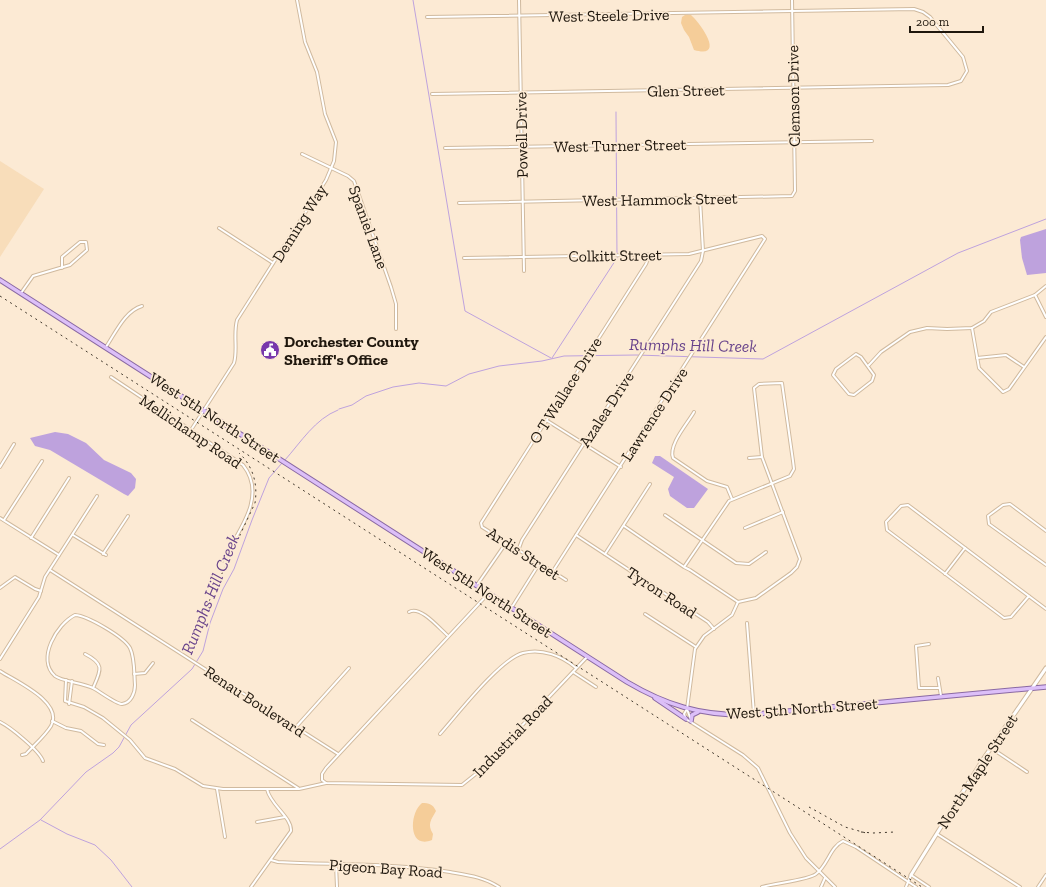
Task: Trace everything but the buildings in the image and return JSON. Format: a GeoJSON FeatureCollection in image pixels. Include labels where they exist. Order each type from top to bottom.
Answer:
{"type":"FeatureCollection","features":[{"type":"Feature","properties":{"kind":"main road","name":"West 5th North Street"},"geometry":{"type":"LineString","coordinates":[[0,280],[489,593],[655,697],[687,709],[724,715],[754,714],[1046,687]]}},
{"type":"Feature","properties":{"kind":"main road"},"geometry":{"type":"LineString","coordinates":[[655,697],[658,702],[686,719]]}},
{"type":"Feature","properties":{"kind":"main road"},"geometry":{"type":"LineString","coordinates":[[691,721],[693,714],[699,712]]}},
{"type":"Feature","properties":{"kind":"street","name":"Deming Way"},"geometry":{"type":"LineString","coordinates":[[191,430],[234,363],[236,351],[234,329],[237,320],[332,169],[336,153],[336,142],[325,114],[317,72],[305,42],[297,0]]}},
{"type":"Feature","properties":{"kind":"street","name":"Powell Drive"},"geometry":{"type":"LineString","coordinates":[[519,0],[524,271]]}},
{"type":"Feature","properties":{"kind":"street","name":"Clemson Drive"},"geometry":{"type":"LineString","coordinates":[[792,0],[795,191]]}},
{"type":"Feature","properties":{"kind":"street","name":"West Steele Drive"},"geometry":{"type":"LineString","coordinates":[[427,17],[907,9],[923,12],[930,17],[963,57],[967,67],[966,74],[961,81],[954,84],[941,85]]}},
{"type":"Feature","properties":{"kind":"street","name":"Glen Street"},"geometry":{"type":"LineString","coordinates":[[432,94],[941,85]]}},
{"type":"Feature","properties":{"kind":"street","name":"West Turner Street"},"geometry":{"type":"LineString","coordinates":[[445,148],[872,141]]}},
{"type":"Feature","properties":{"kind":"street","name":"Spaniel Lane"},"geometry":{"type":"LineString","coordinates":[[302,154],[348,176],[354,181],[396,304],[396,329]]}},
{"type":"Feature","properties":{"kind":"street","name":"West Hammock Street"},"geometry":{"type":"LineString","coordinates":[[459,203],[787,197],[792,196],[795,191]]}},
{"type":"Feature","properties":{"kind":"street","name":"Azalea Drive"},"geometry":{"type":"LineString","coordinates":[[518,551],[522,540],[699,264],[703,251],[700,199]]}},
{"type":"Feature","properties":{"kind":"street"},"geometry":{"type":"LineString","coordinates":[[219,228],[273,263]]}},
{"type":"Feature","properties":{"kind":"street","name":"Colkitt Street"},"geometry":{"type":"LineString","coordinates":[[464,258],[689,254],[764,237]]}},
{"type":"Feature","properties":{"kind":"street","name":"Lawrence Drive"},"geometry":{"type":"LineString","coordinates":[[553,571],[765,241],[764,237]]}},
{"type":"Feature","properties":{"kind":"street"},"geometry":{"type":"LineString","coordinates":[[20,293],[33,276],[62,268],[75,262],[88,248],[86,242],[80,242],[62,257],[62,268]]}},
{"type":"Feature","properties":{"kind":"street","name":"O T Wallace Drive"},"geometry":{"type":"LineString","coordinates":[[481,526],[483,517],[646,264],[648,259],[646,254]]}},
{"type":"Feature","properties":{"kind":"street"},"geometry":{"type":"LineString","coordinates":[[868,365],[881,352],[910,332],[927,328],[972,328],[984,321],[992,312],[1035,294],[1046,286]]}},
{"type":"Feature","properties":{"kind":"street"},"geometry":{"type":"LineString","coordinates":[[1035,294],[1046,317]]}},
{"type":"Feature","properties":{"kind":"street"},"geometry":{"type":"LineString","coordinates":[[106,347],[129,314],[142,306]]}},
{"type":"Feature","properties":{"kind":"street"},"geometry":{"type":"LineString","coordinates":[[972,328],[979,368],[1003,392],[1008,389],[1046,337]]}},
{"type":"Feature","properties":{"kind":"street"},"geometry":{"type":"LineString","coordinates":[[856,354],[868,365],[874,375],[872,381],[854,395],[849,394],[833,375],[836,369],[856,354]]}},
{"type":"Feature","properties":{"kind":"street"},"geometry":{"type":"LineString","coordinates":[[977,358],[1006,355],[1024,367]]}},
{"type":"Feature","properties":{"kind":"street","name":"Mellichamp Road"},"geometry":{"type":"LineString","coordinates":[[111,377],[243,465],[250,473],[254,495],[251,506],[222,561]]}},
{"type":"Feature","properties":{"kind":"street"},"geometry":{"type":"LineString","coordinates":[[624,526],[684,567],[738,602],[756,598],[791,573],[801,563],[800,555],[772,484],[762,457],[754,388],[759,384],[780,382],[784,385],[794,469],[790,476],[772,484],[732,499],[727,503],[684,567]]}},
{"type":"Feature","properties":{"kind":"street"},"geometry":{"type":"LineString","coordinates":[[694,412],[673,445],[671,453],[673,458],[707,481],[722,485],[726,488],[732,499]]}},
{"type":"Feature","properties":{"kind":"street"},"geometry":{"type":"LineString","coordinates":[[546,420],[621,467]]}},
{"type":"Feature","properties":{"kind":"street"},"geometry":{"type":"LineString","coordinates":[[0,466],[14,444]]}},
{"type":"Feature","properties":{"kind":"street"},"geometry":{"type":"LineString","coordinates":[[749,458],[762,457]]}},
{"type":"Feature","properties":{"kind":"street"},"geometry":{"type":"LineString","coordinates":[[4,520],[42,461]]}},
{"type":"Feature","properties":{"kind":"street"},"geometry":{"type":"LineString","coordinates":[[31,538],[69,478]]}},
{"type":"Feature","properties":{"kind":"street"},"geometry":{"type":"LineString","coordinates":[[606,555],[650,484]]}},
{"type":"Feature","properties":{"kind":"street"},"geometry":{"type":"LineString","coordinates":[[0,659],[42,591],[44,579],[97,496]]}},
{"type":"Feature","properties":{"kind":"street"},"geometry":{"type":"LineString","coordinates":[[1046,531],[1010,504],[1003,505],[988,516],[989,524],[1046,565]]}},
{"type":"Feature","properties":{"kind":"street"},"geometry":{"type":"LineString","coordinates":[[1029,596],[1013,615],[1006,619],[887,530],[886,522],[901,506],[908,505],[1046,608]]}},
{"type":"Feature","properties":{"kind":"street"},"geometry":{"type":"LineString","coordinates":[[745,528],[783,512]]}},
{"type":"Feature","properties":{"kind":"street"},"geometry":{"type":"LineString","coordinates":[[665,515],[740,564],[749,564],[766,552]]}},
{"type":"Feature","properties":{"kind":"street"},"geometry":{"type":"LineString","coordinates":[[73,534],[104,555],[128,516]]}},
{"type":"Feature","properties":{"kind":"street"},"geometry":{"type":"LineString","coordinates":[[0,518],[59,556]]}},
{"type":"Feature","properties":{"kind":"street","name":"Ardis Street"},"geometry":{"type":"LineString","coordinates":[[481,526],[518,551],[566,580]]}},
{"type":"Feature","properties":{"kind":"street","name":"Tyron Road"},"geometry":{"type":"LineString","coordinates":[[576,535],[708,622],[714,629]]}},
{"type":"Feature","properties":{"kind":"street"},"geometry":{"type":"LineString","coordinates":[[477,585],[506,543]]}},
{"type":"Feature","properties":{"kind":"street"},"geometry":{"type":"LineString","coordinates":[[945,574],[965,548]]}},
{"type":"Feature","properties":{"kind":"street"},"geometry":{"type":"LineString","coordinates":[[512,607],[540,564]]}},
{"type":"Feature","properties":{"kind":"street","name":"Renau Boulevard"},"geometry":{"type":"LineString","coordinates":[[50,570],[338,754]]}},
{"type":"Feature","properties":{"kind":"street"},"geometry":{"type":"LineString","coordinates":[[0,588],[11,578],[16,577],[35,589],[42,591]]}},
{"type":"Feature","properties":{"kind":"street"},"geometry":{"type":"LineString","coordinates":[[326,783],[322,780],[322,774],[338,754],[447,636],[489,593]]}},
{"type":"Feature","properties":{"kind":"street"},"geometry":{"type":"LineString","coordinates":[[738,602],[732,615],[704,636],[696,647],[692,659],[692,680],[687,709],[684,714],[686,719],[743,755],[758,768],[790,833],[806,858],[835,887]]}},
{"type":"Feature","properties":{"kind":"street"},"geometry":{"type":"LineString","coordinates":[[409,612],[415,611],[422,613],[447,636]]}},
{"type":"Feature","properties":{"kind":"street"},"geometry":{"type":"LineString","coordinates":[[645,614],[696,647]]}},
{"type":"Feature","properties":{"kind":"street"},"geometry":{"type":"LineString","coordinates":[[75,616],[88,618],[127,644],[132,654],[135,691],[128,701],[122,704],[117,703],[93,688],[56,677],[51,672],[46,661],[46,652],[63,625],[69,618],[75,616]]}},
{"type":"Feature","properties":{"kind":"street"},"geometry":{"type":"LineString","coordinates":[[747,623],[754,714]]}},
{"type":"Feature","properties":{"kind":"street"},"geometry":{"type":"LineString","coordinates":[[929,644],[916,646],[919,688],[939,688]]}},
{"type":"Feature","properties":{"kind":"street"},"geometry":{"type":"LineString","coordinates":[[440,734],[505,664],[522,653],[554,654],[567,660],[576,668]]}},
{"type":"Feature","properties":{"kind":"street"},"geometry":{"type":"LineString","coordinates":[[85,654],[95,660],[100,667],[100,672],[93,688]]}},
{"type":"Feature","properties":{"kind":"street","name":"Industrial Road"},"geometry":{"type":"LineString","coordinates":[[69,704],[84,707],[103,718],[118,732],[130,740],[145,758],[175,769],[203,786],[217,789],[299,789],[326,783],[462,785],[477,773],[588,656]]}},
{"type":"Feature","properties":{"kind":"street"},"geometry":{"type":"LineString","coordinates":[[134,674],[145,673],[153,663]]}},
{"type":"Feature","properties":{"kind":"street"},"geometry":{"type":"LineString","coordinates":[[296,727],[349,668]]}},
{"type":"Feature","properties":{"kind":"street","name":"North Maple Street"},"geometry":{"type":"LineString","coordinates":[[911,875],[991,748],[1046,668]]}},
{"type":"Feature","properties":{"kind":"street"},"geometry":{"type":"LineString","coordinates":[[0,671],[42,697],[52,711],[52,722],[49,728],[32,748],[26,754],[22,755]]}},
{"type":"Feature","properties":{"kind":"street"},"geometry":{"type":"LineString","coordinates":[[573,672],[596,687]]}},
{"type":"Feature","properties":{"kind":"street"},"geometry":{"type":"LineString","coordinates":[[938,678],[941,697]]}},
{"type":"Feature","properties":{"kind":"street"},"geometry":{"type":"LineString","coordinates":[[66,680],[64,700],[69,704]]}},
{"type":"Feature","properties":{"kind":"street"},"geometry":{"type":"LineString","coordinates":[[69,704],[72,681]]}},
{"type":"Feature","properties":{"kind":"street"},"geometry":{"type":"LineString","coordinates":[[687,709],[691,721],[697,726]]}},
{"type":"Feature","properties":{"kind":"street"},"geometry":{"type":"LineString","coordinates":[[192,720],[299,789]]}},
{"type":"Feature","properties":{"kind":"street"},"geometry":{"type":"LineString","coordinates":[[0,722],[42,756],[43,761]]}},
{"type":"Feature","properties":{"kind":"street"},"geometry":{"type":"LineString","coordinates":[[52,722],[66,728],[81,731],[98,744],[104,745]]}},
{"type":"Feature","properties":{"kind":"street"},"geometry":{"type":"LineString","coordinates":[[991,748],[1027,772]]}},
{"type":"Feature","properties":{"kind":"street"},"geometry":{"type":"LineString","coordinates":[[217,789],[225,836]]}},
{"type":"Feature","properties":{"kind":"street"},"geometry":{"type":"LineString","coordinates":[[251,887],[291,831],[285,817],[270,799],[267,789]]}},
{"type":"Feature","properties":{"kind":"street"},"geometry":{"type":"LineString","coordinates":[[257,822],[285,817]]}},
{"type":"Feature","properties":{"kind":"street"},"geometry":{"type":"LineString","coordinates":[[936,834],[1020,887]]}},
{"type":"Feature","properties":{"kind":"street"},"geometry":{"type":"LineString","coordinates":[[762,887],[814,876],[819,872],[837,844],[844,841],[916,887]]}},
{"type":"Feature","properties":{"kind":"street","name":"Pigeon Bay Road"},"geometry":{"type":"LineString","coordinates":[[271,860],[278,862],[406,866],[471,874],[499,887]]}},
{"type":"Feature","properties":{"kind":"street"},"geometry":{"type":"LineString","coordinates":[[336,864],[337,887]]}},
{"type":"Feature","properties":{"kind":"street"},"geometry":{"type":"LineString","coordinates":[[906,887],[911,875],[929,887]]}},
{"type":"Feature","properties":{"kind":"street"},"geometry":{"type":"LineString","coordinates":[[1038,887],[1046,875]]}},
{"type":"Feature","properties":{"kind":"street"},"geometry":{"type":"LineString","coordinates":[[821,887],[825,878]]}},
{"type":"Feature","properties":{"kind":"shaded area"},"geometry":{"type":"Polygon","coordinates":[[[685,15],[691,15],[705,32],[710,45],[708,50],[694,50],[681,23],[682,17],[685,15]]]}},
{"type":"Feature","properties":{"kind":"shaded area"},"geometry":{"type":"Polygon","coordinates":[[[0,161],[44,189],[0,257],[0,161]]]}},
{"type":"Feature","properties":{"kind":"shaded area"},"geometry":{"type":"Polygon","coordinates":[[[1046,229],[1046,273],[1027,275],[1022,258],[1021,237],[1046,229]]]}},
{"type":"Feature","properties":{"kind":"shaded area"},"geometry":{"type":"Polygon","coordinates":[[[55,432],[68,434],[86,443],[104,460],[131,473],[136,479],[135,488],[128,496],[50,450],[35,446],[30,438],[55,432]]]}},
{"type":"Feature","properties":{"kind":"shaded area"},"geometry":{"type":"Polygon","coordinates":[[[655,456],[660,456],[708,489],[694,508],[687,508],[670,496],[668,489],[674,477],[652,463],[655,456]]]}},
{"type":"Feature","properties":{"kind":"shaded area"},"geometry":{"type":"Polygon","coordinates":[[[422,803],[430,804],[436,811],[430,825],[433,834],[432,840],[424,842],[418,840],[413,829],[415,814],[422,803]]]}},
{"type":"Feature","properties":{"kind":"waterway"},"geometry":{"type":"LineString","coordinates":[[413,0],[465,311],[551,358]]}},
{"type":"Feature","properties":{"kind":"waterway"},"geometry":{"type":"LineString","coordinates":[[552,358],[617,258],[616,112]]}},
{"type":"Feature","properties":{"kind":"waterway","name":"Rumphs Hill Creek"},"geometry":{"type":"LineString","coordinates":[[339,409],[352,405],[366,396],[393,387],[419,383],[446,386],[469,374],[499,366],[542,361],[564,356],[636,355],[763,359],[958,253],[1046,219]]}},
{"type":"Feature","properties":{"kind":"waterway","name":"Rumphs Hill Creek"},"geometry":{"type":"LineString","coordinates":[[285,460],[315,425],[322,419],[338,410]]}},
{"type":"Feature","properties":{"kind":"waterway","name":"Rumphs Hill Creek"},"geometry":{"type":"LineString","coordinates":[[0,849],[40,820],[86,772],[113,753],[119,747],[131,725],[192,669],[203,651],[210,623],[223,589],[234,569],[269,478],[282,463]]}},
{"type":"Feature","properties":{"kind":"waterway"},"geometry":{"type":"LineString","coordinates":[[41,820],[67,834],[95,845],[111,860],[132,887]]}},
{"type":"Feature","properties":{"kind":"railway"},"geometry":{"type":"LineString","coordinates":[[0,296],[922,887]]}},
{"type":"Feature","properties":{"kind":"railway"},"geometry":{"type":"LineString","coordinates":[[204,612],[255,503],[255,482],[248,464],[239,453]]}},
{"type":"Feature","properties":{"kind":"railway"},"geometry":{"type":"LineString","coordinates":[[809,807],[845,827],[866,833]]}},
{"type":"Feature","properties":{"kind":"railway"},"geometry":{"type":"LineString","coordinates":[[861,832],[895,832]]}},
{"type":"Feature","properties":{"kind":"place","name":"Dorchester County Sheriff's Office"},"geometry":{"type":"Point","coordinates":[270,350]}}]}
